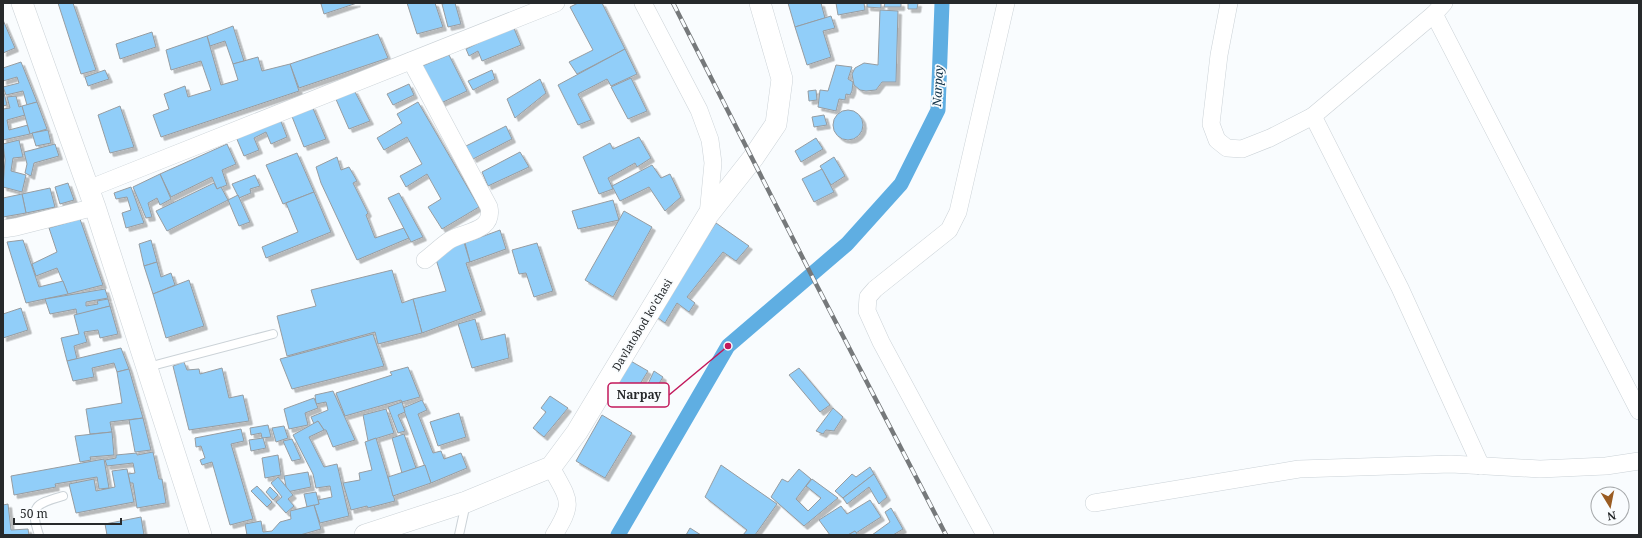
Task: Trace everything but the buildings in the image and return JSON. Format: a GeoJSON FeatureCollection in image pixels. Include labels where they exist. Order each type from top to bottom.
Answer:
{"type":"FeatureCollection","features":[{"type":"Feature","properties":{"kind":"street"},"geometry":{"type":"LineString","coordinates":[[22,3],[92,198],[201,535]]}},
{"type":"Feature","properties":{"kind":"street"},"geometry":{"type":"LineString","coordinates":[[3,229],[16,228],[92,198],[411,61],[556,3]]}},
{"type":"Feature","properties":{"kind":"street"},"geometry":{"type":"LineString","coordinates":[[643,3],[698,110],[710,140],[713,163],[708,215]]}},
{"type":"Feature","properties":{"kind":"street","name":"Davlatobod ko'chasi"},"geometry":{"type":"LineString","coordinates":[[551,467],[577,432],[708,215],[753,158],[776,124],[782,79],[760,3]]}},
{"type":"Feature","properties":{"kind":"street"},"geometry":{"type":"LineString","coordinates":[[985,535],[881,342],[867,311],[868,297],[875,288],[949,230],[958,212],[1006,3]]}},
{"type":"Feature","properties":{"kind":"street"},"geometry":{"type":"LineString","coordinates":[[1229,3],[1219,55],[1211,124],[1217,140],[1227,148],[1242,149],[1270,138],[1313,116],[1439,8],[1639,411]]}},
{"type":"Feature","properties":{"kind":"street"},"geometry":{"type":"LineString","coordinates":[[411,61],[489,207],[491,216],[487,222],[477,229],[451,240],[425,260]]}},
{"type":"Feature","properties":{"kind":"street"},"geometry":{"type":"LineString","coordinates":[[1313,116],[1400,288],[1481,466]]}},
{"type":"Feature","properties":{"kind":"street"},"geometry":{"type":"LineString","coordinates":[[1094,503],[1299,469],[1451,464],[1540,469],[1606,466],[1639,461]]}},
{"type":"Feature","properties":{"kind":"street"},"geometry":{"type":"LineString","coordinates":[[365,535],[392,532],[551,467],[567,498],[568,508],[554,535]]}},
{"type":"Feature","properties":{"kind":"lane"},"geometry":{"type":"LineString","coordinates":[[146,367],[273,334]]}},
{"type":"Feature","properties":{"kind":"lane"},"geometry":{"type":"LineString","coordinates":[[39,535],[35,523],[35,509],[40,503],[63,496]]}},
{"type":"Feature","properties":{"kind":"lane"},"geometry":{"type":"LineString","coordinates":[[459,535],[466,502]]}},
{"type":"Feature","properties":{"kind":"waterway","name":"Narpay"},"geometry":{"type":"LineString","coordinates":[[618,535],[728,346],[847,244],[901,184],[938,110],[942,3]]}},
{"type":"Feature","properties":{"kind":"railway"},"geometry":{"type":"LineString","coordinates":[[673,3],[946,535]]}},
{"type":"Feature","properties":{"kind":"place","name":"Narpay"},"geometry":{"type":"Point","coordinates":[728,346]}}]}
